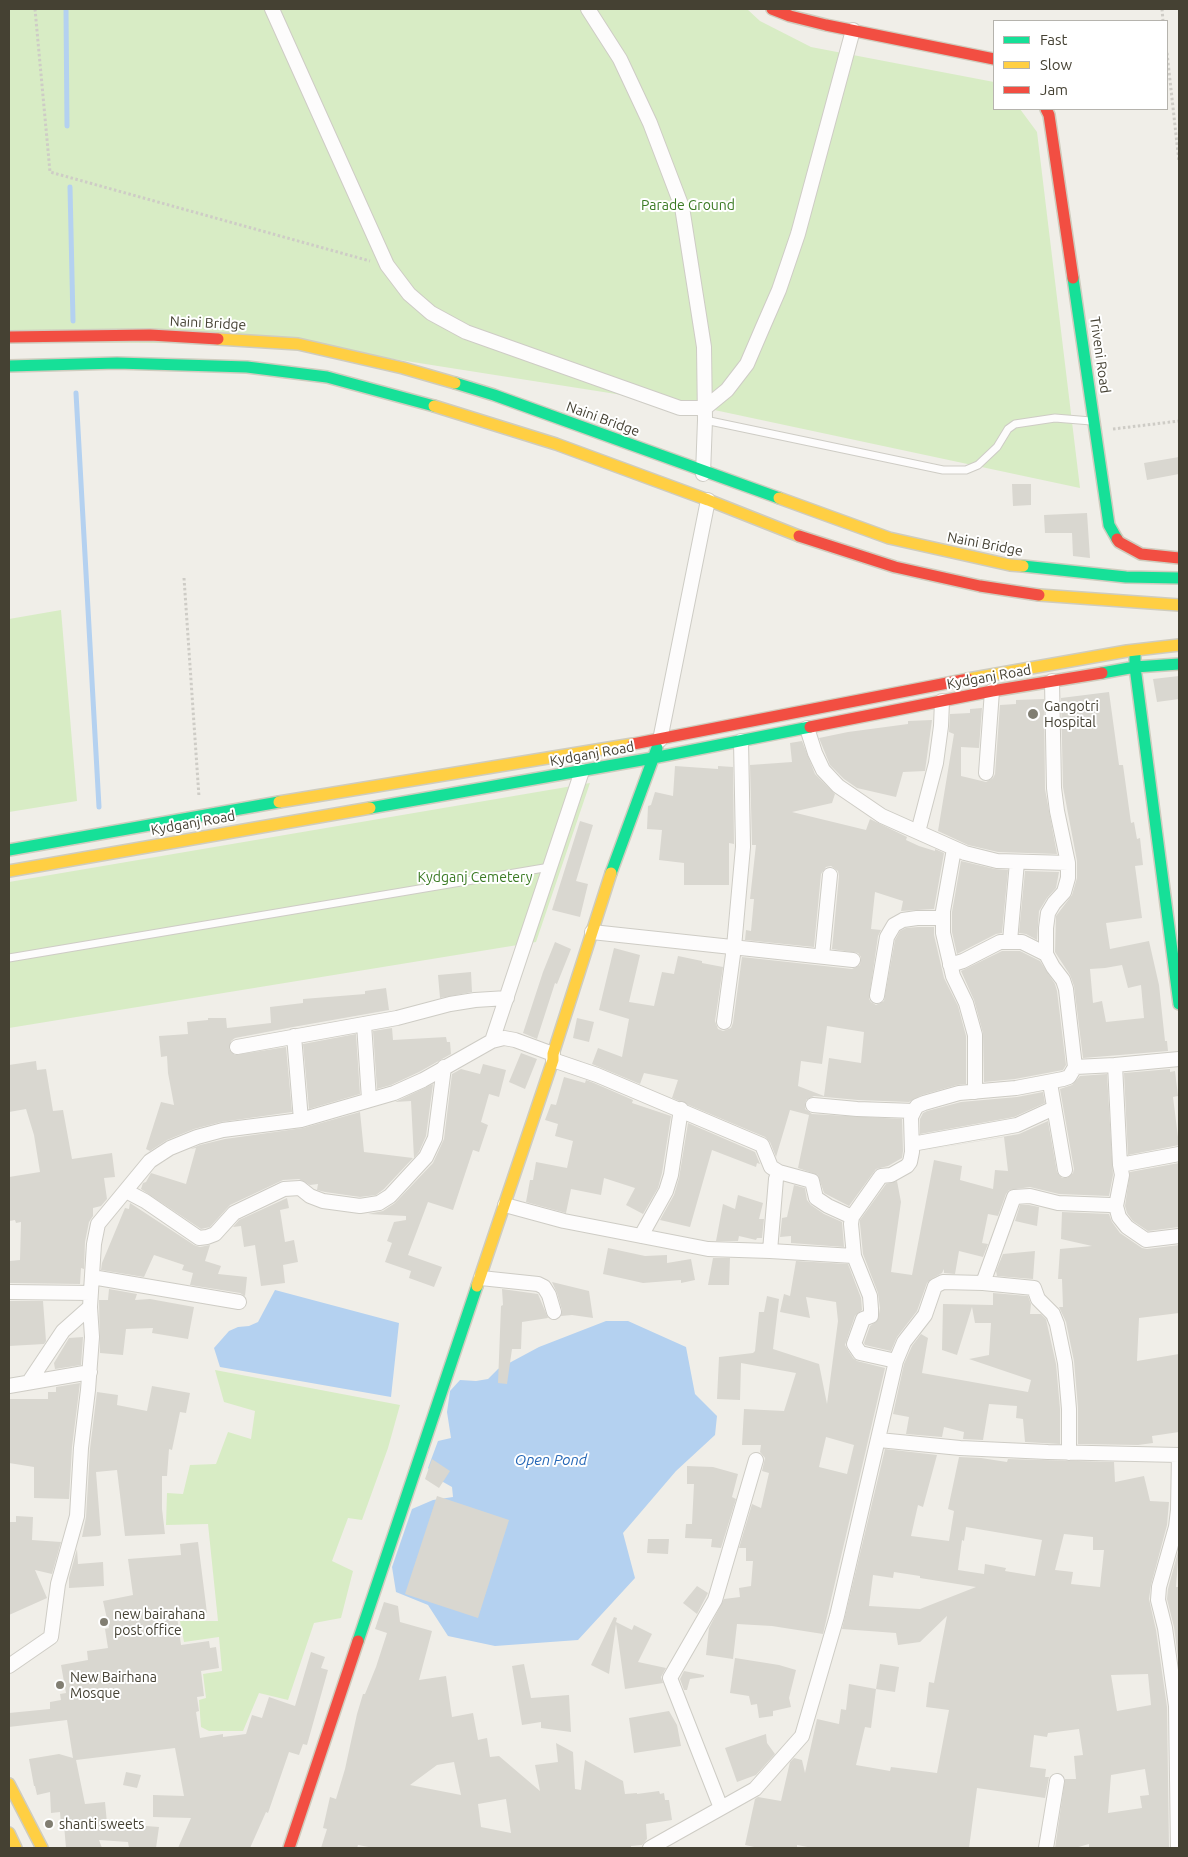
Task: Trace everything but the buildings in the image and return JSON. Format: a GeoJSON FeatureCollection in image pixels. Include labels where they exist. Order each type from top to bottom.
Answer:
{"type":"FeatureCollection","features":[{"type":"Feature","properties":{"kind":"main road"},"geometry":{"type":"LineString","coordinates":[[772,9],[790,16],[993,59]]}},
{"type":"Feature","properties":{"kind":"main road","name":"Triveni Road"},"geometry":{"type":"LineString","coordinates":[[1046,110],[1049,115],[1109,525],[1120,542],[1141,554],[1179,558]]}},
{"type":"Feature","properties":{"kind":"main road","name":"Naini Bridge"},"geometry":{"type":"LineString","coordinates":[[9,337],[150,335],[298,344],[403,368],[494,395],[889,538],[1010,565],[1126,577],[1179,578]]}},
{"type":"Feature","properties":{"kind":"main road"},"geometry":{"type":"LineString","coordinates":[[9,366],[117,363],[247,367],[327,377],[401,396],[556,444],[816,543],[895,567],[980,586],[1051,597],[1179,605]]}},
{"type":"Feature","properties":{"kind":"main road","name":"Kydganj Road"},"geometry":{"type":"LineString","coordinates":[[9,850],[200,815],[660,740],[991,674],[1135,650],[1179,645]]}},
{"type":"Feature","properties":{"kind":"main road"},"geometry":{"type":"LineString","coordinates":[[1135,650],[1135,667],[1179,1004]]}},
{"type":"Feature","properties":{"kind":"main road","name":"Kydganj Road"},"geometry":{"type":"LineString","coordinates":[[9,871],[653,758],[992,691],[1135,667],[1179,664]]}},
{"type":"Feature","properties":{"kind":"main road"},"geometry":{"type":"LineString","coordinates":[[289,1848],[505,1205],[609,880],[660,740]]}},
{"type":"Feature","properties":{"kind":"main road"},"geometry":{"type":"LineString","coordinates":[[9,1784],[42,1848]]}},
{"type":"Feature","properties":{"kind":"main road"},"geometry":{"type":"LineString","coordinates":[[9,1833],[16,1848]]}},
{"type":"Feature","properties":{"kind":"street"},"geometry":{"type":"LineString","coordinates":[[272,9],[387,265],[408,294],[431,313],[466,332],[680,408],[705,414]]}},
{"type":"Feature","properties":{"kind":"street"},"geometry":{"type":"LineString","coordinates":[[588,9],[620,59],[646,115],[682,207],[704,347],[704,499],[660,740]]}},
{"type":"Feature","properties":{"kind":"street"},"geometry":{"type":"LineString","coordinates":[[705,414],[727,390],[746,364],[779,290],[798,234],[853,30]]}},
{"type":"Feature","properties":{"kind":"street"},"geometry":{"type":"LineString","coordinates":[[896,1361],[860,1352],[854,1344],[863,1319],[871,1316],[870,1296],[854,1256],[851,1232],[852,1217],[881,1176],[891,1175],[907,1166],[912,1152],[911,1117],[914,1112],[918,1106],[924,1103],[959,1093],[1050,1083],[1069,1077],[1074,1067],[1066,989],[1063,980],[1046,954],[1048,913],[1067,885],[1068,863],[1054,788],[1052,681]]}},
{"type":"Feature","properties":{"kind":"street"},"geometry":{"type":"LineString","coordinates":[[986,774],[992,691]]}},
{"type":"Feature","properties":{"kind":"street"},"geometry":{"type":"LineString","coordinates":[[918,832],[936,763],[942,701]]}},
{"type":"Feature","properties":{"kind":"street"},"geometry":{"type":"LineString","coordinates":[[807,728],[823,770],[838,786],[882,816],[954,849],[997,861],[1068,863]]}},
{"type":"Feature","properties":{"kind":"street"},"geometry":{"type":"LineString","coordinates":[[724,1022],[734,947],[743,847],[741,741]]}},
{"type":"Feature","properties":{"kind":"street"},"geometry":{"type":"LineString","coordinates":[[504,1039],[507,998],[582,771]]}},
{"type":"Feature","properties":{"kind":"street"},"geometry":{"type":"LineString","coordinates":[[954,849],[943,918],[943,933],[950,965],[968,1011],[974,1035],[975,1092]]}},
{"type":"Feature","properties":{"kind":"street"},"geometry":{"type":"LineString","coordinates":[[1010,941],[1017,862]]}},
{"type":"Feature","properties":{"kind":"street"},"geometry":{"type":"LineString","coordinates":[[822,956],[830,875]]}},
{"type":"Feature","properties":{"kind":"street"},"geometry":{"type":"LineString","coordinates":[[877,996],[887,937],[894,925],[903,920],[917,918],[943,918]]}},
{"type":"Feature","properties":{"kind":"street"},"geometry":{"type":"LineString","coordinates":[[592,932],[853,960]]}},
{"type":"Feature","properties":{"kind":"street"},"geometry":{"type":"LineString","coordinates":[[950,965],[964,961],[1000,942],[1022,942],[1046,954]]}},
{"type":"Feature","properties":{"kind":"street"},"geometry":{"type":"LineString","coordinates":[[237,1047],[397,1018],[450,1004],[507,998]]}},
{"type":"Feature","properties":{"kind":"street"},"geometry":{"type":"LineString","coordinates":[[364,1024],[369,1100]]}},
{"type":"Feature","properties":{"kind":"street"},"geometry":{"type":"LineString","coordinates":[[294,1036],[301,1120]]}},
{"type":"Feature","properties":{"kind":"street"},"geometry":{"type":"LineString","coordinates":[[9,1666],[51,1637],[58,1584],[77,1516],[81,1448],[90,1372],[92,1337],[90,1300],[94,1244],[98,1224],[150,1162],[170,1148],[197,1136],[223,1130],[301,1120],[394,1093],[504,1039],[681,1109],[762,1145],[771,1167],[779,1172],[812,1181],[816,1198],[852,1217]]}},
{"type":"Feature","properties":{"kind":"street"},"geometry":{"type":"LineString","coordinates":[[1074,1067],[1115,1066],[1179,1059]]}},
{"type":"Feature","properties":{"kind":"street"},"geometry":{"type":"LineString","coordinates":[[1115,1066],[1122,1175],[1116,1206],[1119,1218],[1127,1228],[1146,1240],[1179,1236]]}},
{"type":"Feature","properties":{"kind":"street"},"geometry":{"type":"LineString","coordinates":[[126,1191],[145,1201],[199,1238],[215,1234],[234,1213],[284,1189],[300,1188],[310,1196],[323,1201],[360,1206],[379,1202],[390,1196],[426,1157],[435,1138],[444,1067]]}},
{"type":"Feature","properties":{"kind":"street"},"geometry":{"type":"LineString","coordinates":[[1050,1083],[1065,1170]]}},
{"type":"Feature","properties":{"kind":"street"},"geometry":{"type":"LineString","coordinates":[[814,1105],[914,1112]]}},
{"type":"Feature","properties":{"kind":"street"},"geometry":{"type":"LineString","coordinates":[[912,1144],[1017,1126],[1054,1108]]}},
{"type":"Feature","properties":{"kind":"street"},"geometry":{"type":"LineString","coordinates":[[641,1236],[666,1191],[671,1175],[681,1109]]}},
{"type":"Feature","properties":{"kind":"street"},"geometry":{"type":"LineString","coordinates":[[1120,1165],[1179,1154]]}},
{"type":"Feature","properties":{"kind":"street"},"geometry":{"type":"LineString","coordinates":[[770,1251],[776,1179],[779,1172]]}},
{"type":"Feature","properties":{"kind":"street"},"geometry":{"type":"LineString","coordinates":[[983,1283],[1014,1197],[1030,1196],[1058,1203],[1116,1206]]}},
{"type":"Feature","properties":{"kind":"street"},"geometry":{"type":"LineString","coordinates":[[505,1205],[546,1217],[708,1249],[854,1256]]}},
{"type":"Feature","properties":{"kind":"street"},"geometry":{"type":"LineString","coordinates":[[92,1277],[239,1302]]}},
{"type":"Feature","properties":{"kind":"street"},"geometry":{"type":"LineString","coordinates":[[480,1278],[538,1284],[544,1287],[549,1295],[554,1312]]}},
{"type":"Feature","properties":{"kind":"street"},"geometry":{"type":"LineString","coordinates":[[650,1848],[755,1788],[802,1736],[837,1616],[896,1361],[904,1342],[925,1314],[935,1286],[943,1282],[983,1283],[1034,1288],[1038,1300],[1053,1314],[1057,1324],[1065,1363],[1069,1410],[1069,1452]]}},
{"type":"Feature","properties":{"kind":"street"},"geometry":{"type":"LineString","coordinates":[[9,1292],[90,1300]]}},
{"type":"Feature","properties":{"kind":"street"},"geometry":{"type":"LineString","coordinates":[[29,1382],[63,1331],[90,1300]]}},
{"type":"Feature","properties":{"kind":"street"},"geometry":{"type":"LineString","coordinates":[[9,1386],[90,1372]]}},
{"type":"Feature","properties":{"kind":"street"},"geometry":{"type":"LineString","coordinates":[[879,1440],[960,1448],[1179,1455],[1176,1527],[1159,1587],[1158,1600],[1165,1628],[1176,1706],[1178,1848]]}},
{"type":"Feature","properties":{"kind":"street"},"geometry":{"type":"LineString","coordinates":[[721,1808],[670,1678],[715,1600],[756,1460]]}},
{"type":"Feature","properties":{"kind":"street"},"geometry":{"type":"LineString","coordinates":[[1046,1848],[1057,1781]]}},
{"type":"Feature","properties":{"kind":"lane"},"geometry":{"type":"LineString","coordinates":[[705,414],[943,470],[966,470],[978,465],[996,447],[1008,429],[1015,424],[1055,418],[1095,426]]}},
{"type":"Feature","properties":{"kind":"lane"},"geometry":{"type":"LineString","coordinates":[[9,958],[550,867]]}},
{"type":"Feature","properties":{"kind":"path"},"geometry":{"type":"LineString","coordinates":[[35,9],[50,172],[387,265]]}},
{"type":"Feature","properties":{"kind":"path"},"geometry":{"type":"LineString","coordinates":[[1168,62],[1179,162]]}},
{"type":"Feature","properties":{"kind":"path"},"geometry":{"type":"LineString","coordinates":[[1095,426],[1179,421]]}},
{"type":"Feature","properties":{"kind":"path"},"geometry":{"type":"LineString","coordinates":[[184,578],[200,815]]}},
{"type":"Feature","properties":{"kind":"green space","name":"Parade Ground"},"geometry":{"type":"Polygon","coordinates":[[[9,9],[747,9],[760,21],[811,47],[993,82],[993,110],[1021,110],[1037,132],[1080,488],[705,408],[298,344],[9,342],[9,9]]]}},
{"type":"Feature","properties":{"kind":"green space"},"geometry":{"type":"Polygon","coordinates":[[[61,610],[77,801],[9,812],[9,619],[61,610]]]}},
{"type":"Feature","properties":{"kind":"green space","name":"Kydganj Cemetery"},"geometry":{"type":"Polygon","coordinates":[[[590,783],[536,942],[9,1028],[9,882],[590,783]]]}},
{"type":"Feature","properties":{"kind":"green space"},"geometry":{"type":"Polygon","coordinates":[[[215,1370],[400,1405],[388,1448],[362,1520],[348,1518],[332,1561],[353,1571],[341,1618],[314,1623],[288,1700],[259,1693],[243,1731],[209,1731],[201,1727],[199,1700],[206,1698],[203,1674],[222,1671],[219,1637],[184,1642],[180,1621],[218,1621],[208,1524],[166,1525],[167,1493],[183,1494],[190,1465],[216,1464],[228,1432],[251,1439],[255,1411],[224,1402],[215,1370]]]}},
{"type":"Feature","properties":{"kind":"water"},"geometry":{"type":"Polygon","coordinates":[[[275,1290],[399,1323],[391,1397],[220,1367],[214,1348],[229,1331],[258,1322],[275,1290]]]}},
{"type":"Feature","properties":{"kind":"water","name":"Open Pond"},"geometry":{"type":"Polygon","coordinates":[[[606,1321],[628,1321],[686,1347],[695,1394],[717,1416],[715,1435],[676,1471],[623,1533],[635,1578],[578,1640],[495,1646],[448,1636],[428,1605],[396,1592],[392,1567],[412,1509],[433,1500],[453,1497],[452,1487],[436,1478],[428,1468],[438,1441],[451,1438],[447,1412],[450,1391],[460,1380],[476,1381],[488,1379],[498,1369],[539,1347],[606,1321]]]}},
{"type":"Feature","properties":{"kind":"waterway"},"geometry":{"type":"LineString","coordinates":[[66,9],[67,126]]}},
{"type":"Feature","properties":{"kind":"waterway"},"geometry":{"type":"LineString","coordinates":[[70,187],[73,321]]}},
{"type":"Feature","properties":{"kind":"waterway"},"geometry":{"type":"LineString","coordinates":[[76,393],[99,807]]}},
{"type":"Feature","properties":{"kind":"traffic: fast"},"geometry":{"type":"LineString","coordinates":[[1073,278],[1109,525],[1117,539]]}},
{"type":"Feature","properties":{"kind":"traffic: fast"},"geometry":{"type":"LineString","coordinates":[[9,366],[117,363],[247,367],[327,377],[434,406]]}},
{"type":"Feature","properties":{"kind":"traffic: fast"},"geometry":{"type":"LineString","coordinates":[[455,383],[494,395],[779,498]]}},
{"type":"Feature","properties":{"kind":"traffic: fast"},"geometry":{"type":"LineString","coordinates":[[1023,566],[1126,577],[1179,578]]}},
{"type":"Feature","properties":{"kind":"traffic: fast"},"geometry":{"type":"LineString","coordinates":[[1135,655],[1135,667],[1179,1004]]}},
{"type":"Feature","properties":{"kind":"traffic: fast"},"geometry":{"type":"LineString","coordinates":[[1102,673],[1135,667],[1179,664]]}},
{"type":"Feature","properties":{"kind":"traffic: fast"},"geometry":{"type":"LineString","coordinates":[[370,808],[653,758],[810,727]]}},
{"type":"Feature","properties":{"kind":"traffic: fast"},"geometry":{"type":"LineString","coordinates":[[611,873],[657,748]]}},
{"type":"Feature","properties":{"kind":"traffic: fast"},"geometry":{"type":"LineString","coordinates":[[9,850],[279,802]]}},
{"type":"Feature","properties":{"kind":"traffic: fast"},"geometry":{"type":"LineString","coordinates":[[358,1641],[477,1286]]}},
{"type":"Feature","properties":{"kind":"traffic: slow"},"geometry":{"type":"LineString","coordinates":[[218,339],[298,344],[403,368],[455,383]]}},
{"type":"Feature","properties":{"kind":"traffic: slow"},"geometry":{"type":"LineString","coordinates":[[434,406],[556,444],[799,536]]}},
{"type":"Feature","properties":{"kind":"traffic: slow"},"geometry":{"type":"LineString","coordinates":[[779,498],[889,538],[1010,565],[1023,566]]}},
{"type":"Feature","properties":{"kind":"traffic: slow"},"geometry":{"type":"LineString","coordinates":[[1039,595],[1179,605]]}},
{"type":"Feature","properties":{"kind":"traffic: slow"},"geometry":{"type":"LineString","coordinates":[[968,679],[1127,651],[1179,645]]}},
{"type":"Feature","properties":{"kind":"traffic: slow"},"geometry":{"type":"LineString","coordinates":[[279,802],[633,744]]}},
{"type":"Feature","properties":{"kind":"traffic: slow"},"geometry":{"type":"LineString","coordinates":[[9,871],[370,808]]}},
{"type":"Feature","properties":{"kind":"traffic: slow"},"geometry":{"type":"LineString","coordinates":[[477,1286],[553,1060],[553,1054],[611,873]]}},
{"type":"Feature","properties":{"kind":"traffic: slow"},"geometry":{"type":"LineString","coordinates":[[9,1784],[42,1848]]}},
{"type":"Feature","properties":{"kind":"traffic: slow"},"geometry":{"type":"LineString","coordinates":[[9,1833],[16,1848]]}},
{"type":"Feature","properties":{"kind":"traffic: jam"},"geometry":{"type":"LineString","coordinates":[[772,9],[790,16],[826,25],[993,59]]}},
{"type":"Feature","properties":{"kind":"traffic: jam"},"geometry":{"type":"LineString","coordinates":[[1046,110],[1049,115],[1073,278]]}},
{"type":"Feature","properties":{"kind":"traffic: jam"},"geometry":{"type":"LineString","coordinates":[[9,337],[150,335],[218,339]]}},
{"type":"Feature","properties":{"kind":"traffic: jam"},"geometry":{"type":"LineString","coordinates":[[799,536],[895,567],[980,586],[1039,595]]}},
{"type":"Feature","properties":{"kind":"traffic: jam"},"geometry":{"type":"LineString","coordinates":[[1117,539],[1141,554],[1179,558]]}},
{"type":"Feature","properties":{"kind":"traffic: jam"},"geometry":{"type":"LineString","coordinates":[[810,727],[992,691],[1102,673]]}},
{"type":"Feature","properties":{"kind":"traffic: jam"},"geometry":{"type":"LineString","coordinates":[[633,744],[968,679]]}},
{"type":"Feature","properties":{"kind":"traffic: jam"},"geometry":{"type":"LineString","coordinates":[[289,1848],[358,1641]]}},
{"type":"Feature","properties":{"kind":"place","name":"Gangotri Hospital"},"geometry":{"type":"Point","coordinates":[1033,714]}},
{"type":"Feature","properties":{"kind":"place","name":"new bairahana post office"},"geometry":{"type":"Point","coordinates":[104,1622]}},
{"type":"Feature","properties":{"kind":"place","name":"New Bairhana Mosque"},"geometry":{"type":"Point","coordinates":[60,1685]}},
{"type":"Feature","properties":{"kind":"place","name":"shanti sweets"},"geometry":{"type":"Point","coordinates":[49,1824]}}]}
